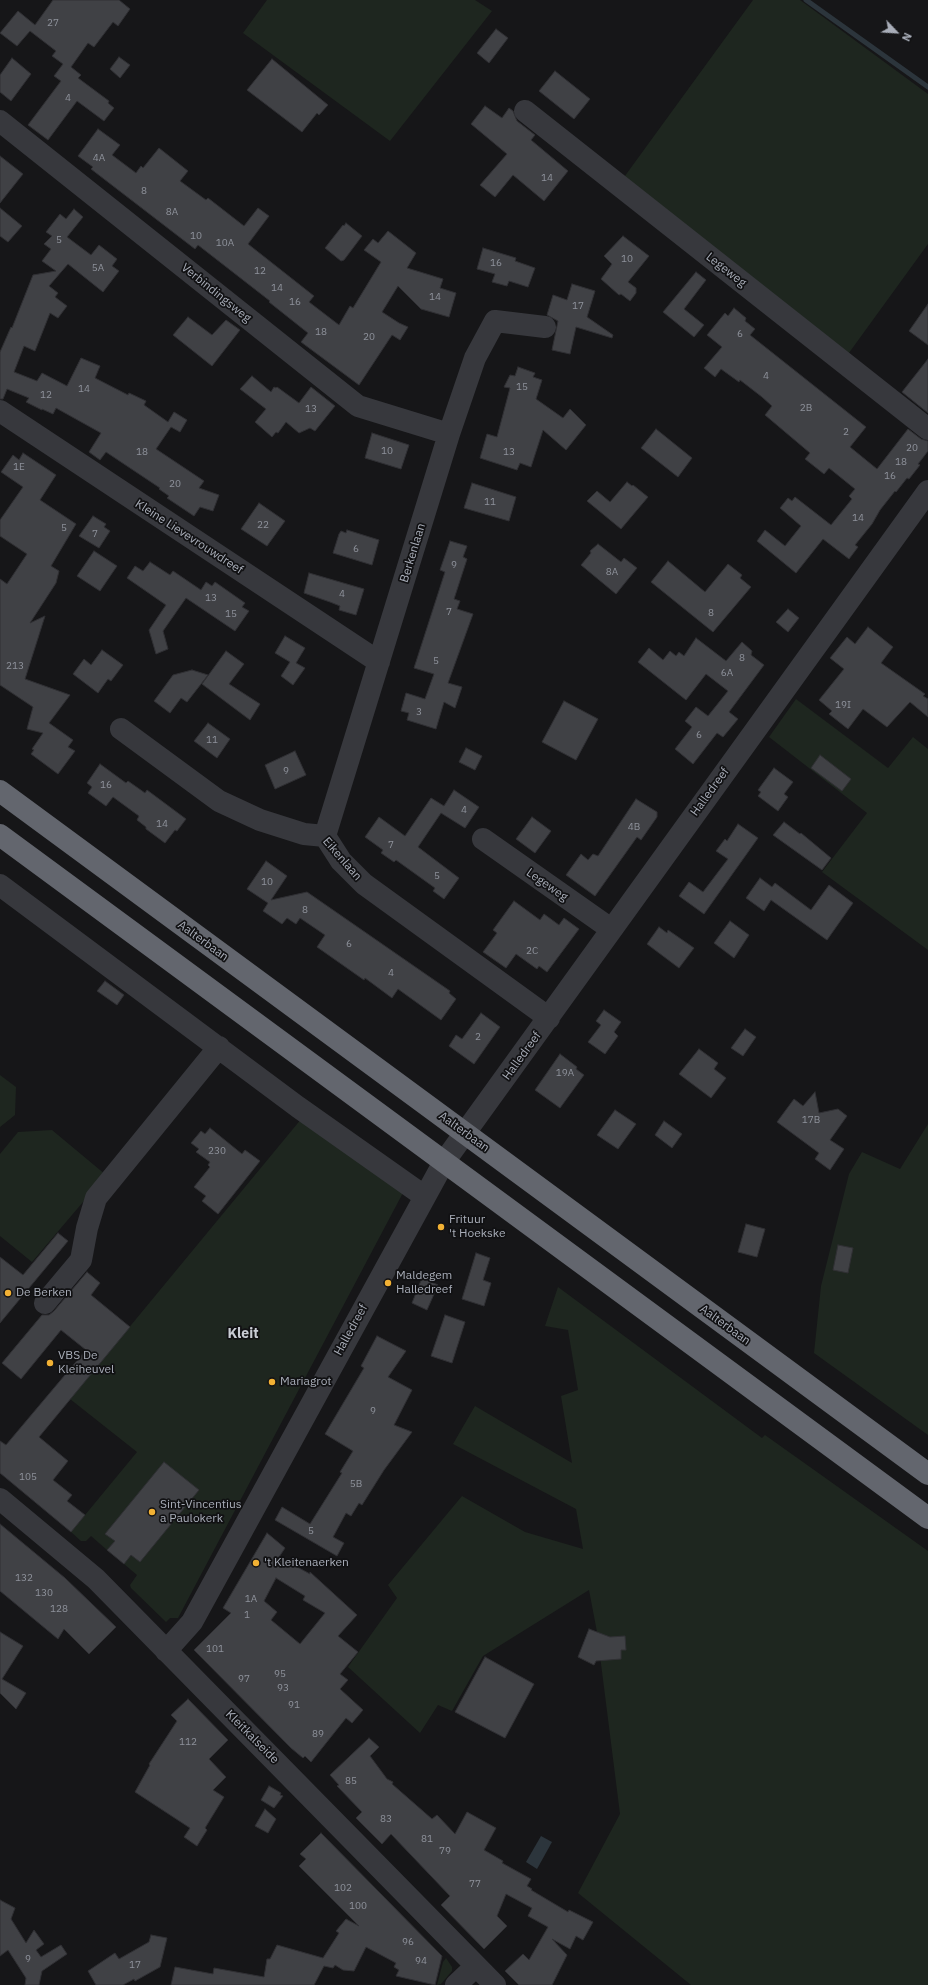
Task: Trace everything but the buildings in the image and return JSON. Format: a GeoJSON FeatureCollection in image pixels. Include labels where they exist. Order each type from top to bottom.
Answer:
{"type":"FeatureCollection","features":[{"type":"Feature","properties":{"kind":"highway","name":"Aalterbaan"},"geometry":{"type":"LineString","coordinates":[[0,791],[928,1474]]}},
{"type":"Feature","properties":{"kind":"highway"},"geometry":{"type":"LineString","coordinates":[[0,835],[928,1518]]}},
{"type":"Feature","properties":{"kind":"street","name":"Legeweg"},"geometry":{"type":"LineString","coordinates":[[525,111],[928,429]]}},
{"type":"Feature","properties":{"kind":"street","name":"Verbindingsweg"},"geometry":{"type":"LineString","coordinates":[[0,121],[358,406],[449,434]]}},
{"type":"Feature","properties":{"kind":"street","name":"Berkenlaan"},"geometry":{"type":"LineString","coordinates":[[324,836],[449,434],[475,358],[495,321],[545,327]]}},
{"type":"Feature","properties":{"kind":"street","name":"Kleine Lievevrouwdreef"},"geometry":{"type":"LineString","coordinates":[[0,411],[379,662]]}},
{"type":"Feature","properties":{"kind":"street","name":"Halledreef"},"geometry":{"type":"LineString","coordinates":[[166,1651],[192,1622],[424,1196],[444,1162],[466,1134],[611,930],[928,491]]}},
{"type":"Feature","properties":{"kind":"street","name":"Eikenlaan"},"geometry":{"type":"LineString","coordinates":[[121,730],[219,801],[260,820],[304,834],[324,836],[341,861],[364,884],[549,1018]]}},
{"type":"Feature","properties":{"kind":"street","name":"Legeweg"},"geometry":{"type":"LineString","coordinates":[[483,839],[611,930]]}},
{"type":"Feature","properties":{"kind":"street"},"geometry":{"type":"LineString","coordinates":[[0,886],[219,1047],[303,1111],[424,1196]]}},
{"type":"Feature","properties":{"kind":"street"},"geometry":{"type":"LineString","coordinates":[[45,1303],[81,1260],[87,1228],[96,1198],[219,1047]]}},
{"type":"Feature","properties":{"kind":"street","name":"Kleitkalseide"},"geometry":{"type":"LineString","coordinates":[[0,1499],[96,1579],[495,1985]]}},
{"type":"Feature","properties":{"kind":"street"},"geometry":{"type":"LineString","coordinates":[[456,1985],[476,1966]]}},
{"type":"Feature","properties":{"kind":"shaded area"},"geometry":{"type":"Polygon","coordinates":[[[267,0],[475,0],[492,11],[390,141],[243,33],[267,0]]]}},
{"type":"Feature","properties":{"kind":"shaded area"},"geometry":{"type":"Polygon","coordinates":[[[753,0],[800,0],[928,94],[928,244],[846,357],[622,180],[753,0]]]}},
{"type":"Feature","properties":{"kind":"shaded area"},"geometry":{"type":"Polygon","coordinates":[[[796,699],[888,768],[913,737],[928,749],[928,950],[822,872],[867,813],[769,737],[796,699]]]}},
{"type":"Feature","properties":{"kind":"shaded area"},"geometry":{"type":"Polygon","coordinates":[[[0,1075],[16,1087],[15,1115],[0,1127],[0,1075]]]}},
{"type":"Feature","properties":{"kind":"shaded area"},"geometry":{"type":"Polygon","coordinates":[[[302,1118],[405,1189],[178,1618],[170,1618],[166,1622],[131,1588],[130,1585],[137,1575],[124,1564],[131,1555],[140,1562],[199,1490],[106,1534],[115,1541],[107,1550],[91,1536],[86,1541],[81,1541],[71,1532],[137,1452],[70,1399],[302,1118]]]}},
{"type":"Feature","properties":{"kind":"shaded area"},"geometry":{"type":"Polygon","coordinates":[[[928,1124],[928,1435],[814,1353],[821,1286],[849,1174],[862,1152],[900,1169],[928,1124]]]}},
{"type":"Feature","properties":{"kind":"shaded area"},"geometry":{"type":"Polygon","coordinates":[[[52,1130],[106,1175],[32,1262],[0,1236],[0,1154],[18,1132],[52,1130]]]}},
{"type":"Feature","properties":{"kind":"shaded area"},"geometry":{"type":"Polygon","coordinates":[[[558,1287],[762,1438],[765,1435],[928,1551],[928,1985],[691,1985],[578,1893],[620,1814],[597,1632],[589,1590],[483,1656],[452,1711],[438,1705],[420,1733],[348,1667],[397,1598],[388,1585],[462,1496],[525,1532],[583,1549],[576,1509],[453,1444],[475,1406],[572,1463],[561,1396],[578,1390],[568,1330],[545,1326],[558,1287]]]}},
{"type":"Feature","properties":{"kind":"shaded area"},"geometry":{"type":"Polygon","coordinates":[[[541,1836],[552,1842],[537,1869],[526,1862],[541,1836]]]}},
{"type":"Feature","properties":{"kind":"shaded area"},"geometry":{"type":"Polygon","coordinates":[[[446,1958],[452,1967],[452,1971],[441,1984],[437,1985],[443,1962],[446,1958]]]}},
{"type":"Feature","properties":{"kind":"waterway"},"geometry":{"type":"LineString","coordinates":[[806,0],[928,87]]}},
{"type":"Feature","properties":{"kind":"place","name":"Frituur 't Hoekske"},"geometry":{"type":"Point","coordinates":[441,1227]}},
{"type":"Feature","properties":{"kind":"place","name":"Maldegem Halledreef"},"geometry":{"type":"Point","coordinates":[388,1283]}},
{"type":"Feature","properties":{"kind":"place","name":"De Berken"},"geometry":{"type":"Point","coordinates":[8,1293]}},
{"type":"Feature","properties":{"kind":"place","name":"VBS De Kleiheuvel"},"geometry":{"type":"Point","coordinates":[50,1363]}},
{"type":"Feature","properties":{"kind":"place","name":"Mariagrot"},"geometry":{"type":"Point","coordinates":[272,1382]}},
{"type":"Feature","properties":{"kind":"place","name":"Sint-Vincentius a Paulokerk"},"geometry":{"type":"Point","coordinates":[152,1512]}},
{"type":"Feature","properties":{"kind":"place","name":"'t Kleitenaerken"},"geometry":{"type":"Point","coordinates":[256,1563]}},
{"type":"Feature","properties":{"kind":"district","name":"Kleit"},"geometry":{"type":"Point","coordinates":[243,1334]}}]}
